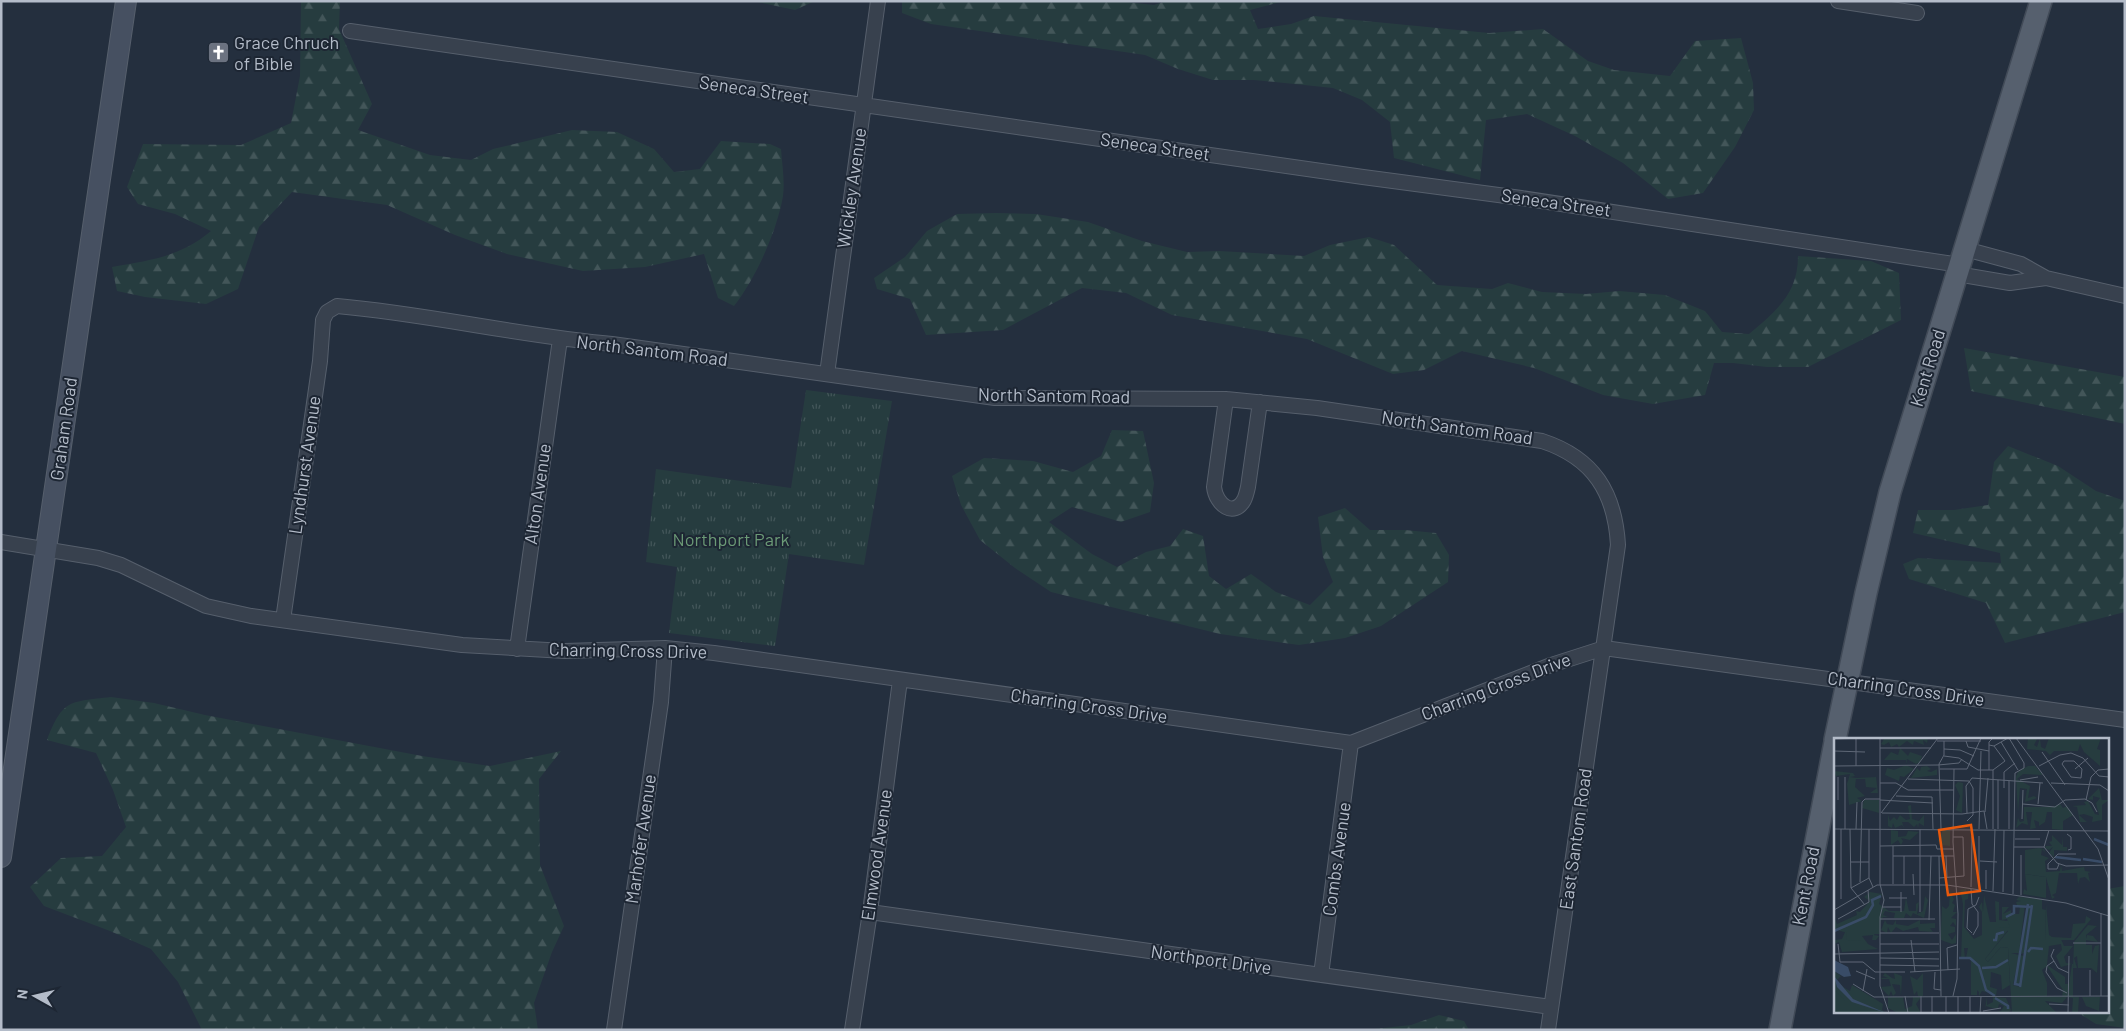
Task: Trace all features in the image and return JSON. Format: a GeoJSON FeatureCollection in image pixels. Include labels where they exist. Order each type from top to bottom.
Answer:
{"type":"FeatureCollection","features":[{"type":"Feature","properties":{"kind":"main road","name":"Graham Road"},"geometry":{"type":"LineString","coordinates":[[1,857],[126,1]]}},
{"type":"Feature","properties":{"kind":"main road","name":"Kent Road"},"geometry":{"type":"LineString","coordinates":[[1836,738],[1890,492],[2041,1]]}},
{"type":"Feature","properties":{"kind":"main road","name":"Kent Road"},"geometry":{"type":"LineString","coordinates":[[1780,1030],[1834,746]]}},
{"type":"Feature","properties":{"kind":"street","name":"Wickley Avenue"},"geometry":{"type":"LineString","coordinates":[[826,374],[878,1]]}},
{"type":"Feature","properties":{"kind":"street"},"geometry":{"type":"LineString","coordinates":[[1838,1],[1917,13]]}},
{"type":"Feature","properties":{"kind":"street","name":"Seneca Street"},"geometry":{"type":"LineString","coordinates":[[350,31],[1344,175],[1522,198],[1961,263]]}},
{"type":"Feature","properties":{"kind":"street"},"geometry":{"type":"LineString","coordinates":[[1961,263],[2010,283],[2046,278]]}},
{"type":"Feature","properties":{"kind":"street"},"geometry":{"type":"LineString","coordinates":[[1961,263],[2021,264],[2046,278],[2125,296]]}},
{"type":"Feature","properties":{"kind":"street","name":"North Santom Road"},"geometry":{"type":"LineString","coordinates":[[327,312],[337,306],[344,306],[560,339],[612,344],[995,398],[1226,399],[1316,408],[1542,441],[1574,456],[1585,464],[1608,493],[1614,509],[1618,545],[1604,648]]}},
{"type":"Feature","properties":{"kind":"street","name":"Lyndhurst Avenue"},"geometry":{"type":"LineString","coordinates":[[283,620],[320,361],[323,320],[327,312]]}},
{"type":"Feature","properties":{"kind":"street","name":"Alton Avenue"},"geometry":{"type":"LineString","coordinates":[[517,649],[560,339]]}},
{"type":"Feature","properties":{"kind":"street"},"geometry":{"type":"LineString","coordinates":[[1226,399],[1214,487],[1215,498],[1227,508],[1236,506],[1244,501],[1248,487],[1260,402]]}},
{"type":"Feature","properties":{"kind":"street","name":"Charring Cross Drive"},"geometry":{"type":"LineString","coordinates":[[1,542],[98,558],[121,565],[206,606],[251,616],[462,645],[565,651],[665,648],[714,653],[1351,743],[1551,665],[1604,648],[1847,680],[2125,720]]}},
{"type":"Feature","properties":{"kind":"street","name":"Marhofer Avenue"},"geometry":{"type":"LineString","coordinates":[[614,1030],[661,702],[665,648]]}},
{"type":"Feature","properties":{"kind":"street","name":"East Santom Road"},"geometry":{"type":"LineString","coordinates":[[1548,1030],[1604,648]]}},
{"type":"Feature","properties":{"kind":"street","name":"Elmwood Avenue"},"geometry":{"type":"LineString","coordinates":[[852,1030],[870,912],[900,680]]}},
{"type":"Feature","properties":{"kind":"street","name":"Combs Avenue"},"geometry":{"type":"LineString","coordinates":[[1321,975],[1351,743]]}},
{"type":"Feature","properties":{"kind":"street","name":"Northport Drive"},"geometry":{"type":"LineString","coordinates":[[870,912],[1551,1007]]}},
{"type":"Feature","properties":{"kind":"green space"},"geometry":{"type":"Polygon","coordinates":[[[301,1],[340,1],[339,29],[372,104],[358,130],[430,155],[471,160],[493,149],[572,130],[617,132],[654,149],[674,172],[700,169],[721,141],[770,144],[781,149],[784,184],[780,210],[771,239],[758,268],[742,295],[734,306],[718,298],[704,254],[645,267],[583,271],[507,254],[455,235],[387,205],[292,192],[259,227],[238,289],[206,304],[145,297],[117,291],[112,267],[176,252],[188,247],[211,231],[175,214],[138,204],[127,187],[143,144],[241,145],[291,123],[300,76],[301,1]]]}},
{"type":"Feature","properties":{"kind":"green space"},"geometry":{"type":"Polygon","coordinates":[[[753,1],[815,1],[795,10],[753,1]]]}},
{"type":"Feature","properties":{"kind":"green space"},"geometry":{"type":"Polygon","coordinates":[[[902,1],[1118,1],[1154,5],[1166,1],[1284,1],[1250,10],[1258,29],[1291,24],[1314,16],[1489,33],[1543,29],[1588,61],[1614,70],[1670,76],[1695,41],[1741,38],[1753,83],[1754,110],[1735,147],[1703,193],[1668,199],[1623,163],[1575,136],[1527,114],[1486,120],[1480,180],[1394,158],[1390,122],[1362,100],[1333,88],[1254,80],[1213,80],[1178,69],[1145,55],[931,24],[902,13],[902,1]]]}},
{"type":"Feature","properties":{"kind":"green space"},"geometry":{"type":"Polygon","coordinates":[[[957,214],[1036,214],[1088,222],[1142,241],[1187,252],[1219,251],[1304,256],[1330,245],[1369,237],[1394,245],[1437,285],[1492,289],[1508,283],[1542,292],[1586,294],[1619,291],[1665,295],[1705,311],[1722,332],[1749,334],[1784,301],[1794,281],[1798,256],[1871,261],[1899,273],[1901,320],[1808,367],[1767,367],[1714,363],[1705,395],[1653,404],[1603,395],[1534,368],[1462,351],[1424,370],[1393,374],[1307,339],[1172,315],[1126,293],[1082,288],[1003,330],[926,335],[910,299],[877,289],[874,278],[905,257],[927,231],[957,214]]]}},
{"type":"Feature","properties":{"kind":"green space"},"geometry":{"type":"Polygon","coordinates":[[[1964,348],[2125,377],[2125,424],[1971,391],[1964,348]]]}},
{"type":"Feature","properties":{"kind":"green space","name":"Northport Park"},"geometry":{"type":"Polygon","coordinates":[[[806,390],[892,401],[864,565],[789,554],[775,646],[669,633],[677,567],[646,562],[656,469],[791,488],[806,390]]]}},
{"type":"Feature","properties":{"kind":"green space"},"geometry":{"type":"Polygon","coordinates":[[[1112,430],[1143,431],[1154,483],[1150,512],[1121,522],[1072,507],[1049,522],[1092,554],[1117,567],[1146,552],[1170,546],[1183,529],[1203,536],[1209,576],[1226,589],[1251,574],[1276,592],[1310,605],[1333,582],[1323,557],[1318,517],[1345,508],[1370,530],[1405,530],[1436,533],[1449,555],[1448,582],[1381,626],[1345,638],[1299,645],[1220,634],[1051,592],[1015,568],[980,540],[961,505],[952,476],[984,458],[1033,461],[1073,472],[1101,456],[1112,430]]]}},
{"type":"Feature","properties":{"kind":"green space"},"geometry":{"type":"Polygon","coordinates":[[[2008,446],[2058,466],[2096,491],[2125,501],[2125,612],[2005,643],[1986,603],[1909,579],[1903,564],[1918,558],[2001,563],[2000,553],[1913,533],[1918,510],[1954,510],[1988,505],[1994,462],[2008,446]]]}},
{"type":"Feature","properties":{"kind":"green space"},"geometry":{"type":"Polygon","coordinates":[[[111,697],[154,703],[205,715],[422,756],[490,766],[561,751],[539,779],[540,865],[564,926],[552,952],[534,1003],[538,1030],[202,1030],[178,982],[151,949],[44,906],[30,887],[61,858],[102,856],[126,827],[113,790],[96,753],[47,740],[58,717],[69,705],[86,700],[111,697]]]}},
{"type":"Feature","properties":{"kind":"green space"},"geometry":{"type":"Polygon","coordinates":[[[2125,886],[2125,1028],[2096,1024],[2080,1014],[2108,1014],[2108,889],[2125,886]]]}},
{"type":"Feature","properties":{"kind":"green space"},"geometry":{"type":"Polygon","coordinates":[[[1439,1015],[1464,1021],[1469,1030],[1365,1030],[1411,1025],[1439,1015]]]}},
{"type":"Feature","properties":{"kind":"place","name":"Grace Chruch of Bible"},"geometry":{"type":"Point","coordinates":[218,53]}}]}
